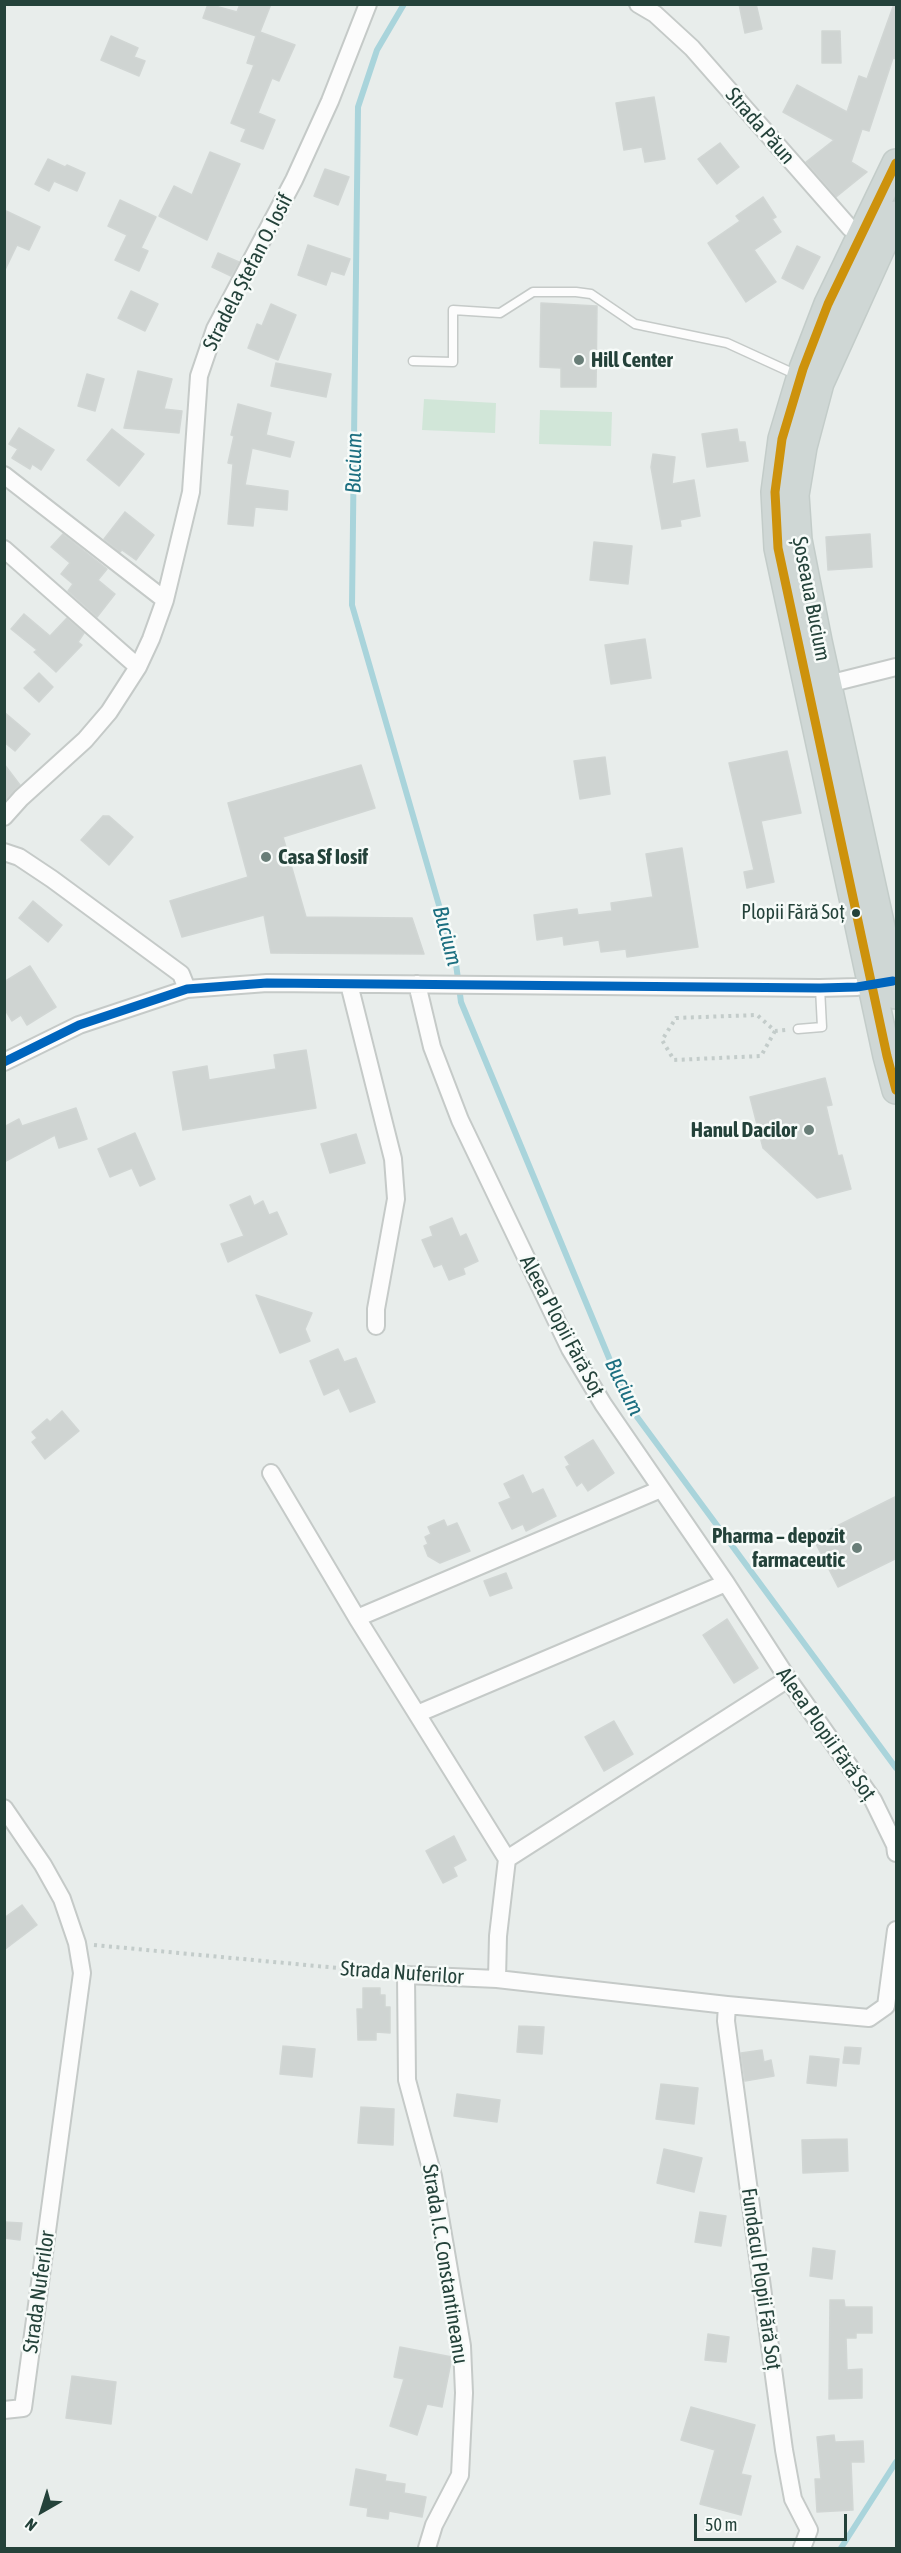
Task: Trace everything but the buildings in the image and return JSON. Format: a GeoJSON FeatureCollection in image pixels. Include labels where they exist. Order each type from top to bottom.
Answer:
{"type":"FeatureCollection","features":[{"type":"Feature","properties":{"kind":"main road","name":"Șoseaua Bucium"},"geometry":{"type":"LineString","coordinates":[[874,238],[897,163]]}},
{"type":"Feature","properties":{"kind":"main road","name":"Șoseaua Bucium"},"geometry":{"type":"LineString","coordinates":[[897,215],[874,238],[828,304],[810,380],[782,439],[775,492],[778,548],[817,686],[887,987],[897,1090]]}},
{"type":"Feature","properties":{"kind":"street","name":"Stradela Ștefan O. Iosif"},"geometry":{"type":"LineString","coordinates":[[4,817],[21,798],[85,740],[109,712],[138,667],[165,600],[191,492],[199,376],[214,329],[294,180],[330,101],[368,4]]}},
{"type":"Feature","properties":{"kind":"street","name":"Strada Păun"},"geometry":{"type":"LineString","coordinates":[[638,4],[655,14],[692,48],[850,228],[874,238]]}},
{"type":"Feature","properties":{"kind":"street"},"geometry":{"type":"LineString","coordinates":[[4,475],[165,600]]}},
{"type":"Feature","properties":{"kind":"street"},"geometry":{"type":"LineString","coordinates":[[4,549],[138,667]]}},
{"type":"Feature","properties":{"kind":"street"},"geometry":{"type":"LineString","coordinates":[[817,686],[897,667]]}},
{"type":"Feature","properties":{"kind":"street"},"geometry":{"type":"LineString","coordinates":[[4,852],[19,857],[52,879],[181,974],[187,989]]}},
{"type":"Feature","properties":{"kind":"street"},"geometry":{"type":"LineString","coordinates":[[4,1062],[79,1025],[187,989],[267,983],[887,987]]}},
{"type":"Feature","properties":{"kind":"street"},"geometry":{"type":"LineString","coordinates":[[349,984],[393,1158],[396,1199],[376,1309],[376,1326]]}},
{"type":"Feature","properties":{"kind":"street","name":"Aleea Plopii Fără Soț"},"geometry":{"type":"LineString","coordinates":[[417,984],[432,1047],[459,1120],[570,1349],[603,1404],[726,1583],[788,1679],[873,1800],[897,1853]]}},
{"type":"Feature","properties":{"kind":"street"},"geometry":{"type":"LineString","coordinates":[[271,1473],[357,1618],[507,1859],[498,1936],[497,1979]]}},
{"type":"Feature","properties":{"kind":"street"},"geometry":{"type":"LineString","coordinates":[[357,1618],[661,1489]]}},
{"type":"Feature","properties":{"kind":"street"},"geometry":{"type":"LineString","coordinates":[[417,1714],[726,1583]]}},
{"type":"Feature","properties":{"kind":"street"},"geometry":{"type":"LineString","coordinates":[[507,1859],[788,1679]]}},
{"type":"Feature","properties":{"kind":"street","name":"Strada Nuferilor"},"geometry":{"type":"LineString","coordinates":[[4,1808],[43,1864],[62,1899],[77,1943],[82,1973],[23,2408],[4,2410]]}},
{"type":"Feature","properties":{"kind":"street","name":"Strada Nuferilor"},"geometry":{"type":"LineString","coordinates":[[406,1975],[497,1979],[727,2005],[868,2018],[886,2006],[897,1930]]}},
{"type":"Feature","properties":{"kind":"street","name":"Strada I.C. Constantineanu"},"geometry":{"type":"LineString","coordinates":[[406,1975],[407,2080],[433,2176],[462,2346],[464,2381],[460,2475],[434,2525],[427,2548]]}},
{"type":"Feature","properties":{"kind":"street","name":"Fundacul Plopii Fără Soț"},"geometry":{"type":"LineString","coordinates":[[727,2005],[726,2021],[784,2450],[793,2499],[809,2530],[802,2548]]}},
{"type":"Feature","properties":{"kind":"lane"},"geometry":{"type":"LineString","coordinates":[[413,361],[453,362],[453,310],[500,314],[533,292],[576,292],[591,294],[635,324],[727,344],[810,380]]}},
{"type":"Feature","properties":{"kind":"lane"},"geometry":{"type":"LineString","coordinates":[[798,1029],[822,1027],[820,988]]}},
{"type":"Feature","properties":{"kind":"path"},"geometry":{"type":"LineString","coordinates":[[757,1015],[775,1031],[761,1056],[674,1060],[662,1040],[676,1018],[757,1015]]}},
{"type":"Feature","properties":{"kind":"path","name":"Strada Nuferilor"},"geometry":{"type":"LineString","coordinates":[[77,1943],[406,1975]]}},
{"type":"Feature","properties":{"kind":"green space"},"geometry":{"type":"Polygon","coordinates":[[[424,399],[496,403],[495,433],[422,430],[424,399]]]}},
{"type":"Feature","properties":{"kind":"green space"},"geometry":{"type":"Polygon","coordinates":[[[540,410],[612,412],[611,446],[539,444],[540,410]]]}},
{"type":"Feature","properties":{"kind":"waterway","name":"Bucium"},"geometry":{"type":"LineString","coordinates":[[404,4],[377,50],[358,107],[352,605],[456,964],[461,1002],[629,1406],[896,1768]]}},
{"type":"Feature","properties":{"kind":"waterway"},"geometry":{"type":"LineString","coordinates":[[841,2548],[896,2462]]}},
{"type":"Feature","properties":{"kind":"transit line"},"geometry":{"type":"LineString","coordinates":[[896,163],[828,304],[803,369],[782,439],[775,492],[778,548],[896,1090]]}},
{"type":"Feature","properties":{"kind":"transit line"},"geometry":{"type":"LineString","coordinates":[[4,1062],[79,1025],[187,989],[267,983],[820,988],[857,987],[893,981]]}},
{"type":"Feature","properties":{"kind":"place","name":"Hill Center"},"geometry":{"type":"Point","coordinates":[579,360]}},
{"type":"Feature","properties":{"kind":"place","name":"Casa Sf Iosif"},"geometry":{"type":"Point","coordinates":[266,857]}},
{"type":"Feature","properties":{"kind":"place","name":"Plopii Fără Soț"},"geometry":{"type":"Point","coordinates":[856,913]}},
{"type":"Feature","properties":{"kind":"place","name":"Hanul Dacilor"},"geometry":{"type":"Point","coordinates":[809,1130]}},
{"type":"Feature","properties":{"kind":"place","name":"Pharma – depozit farmaceutic"},"geometry":{"type":"Point","coordinates":[857,1548]}}]}
